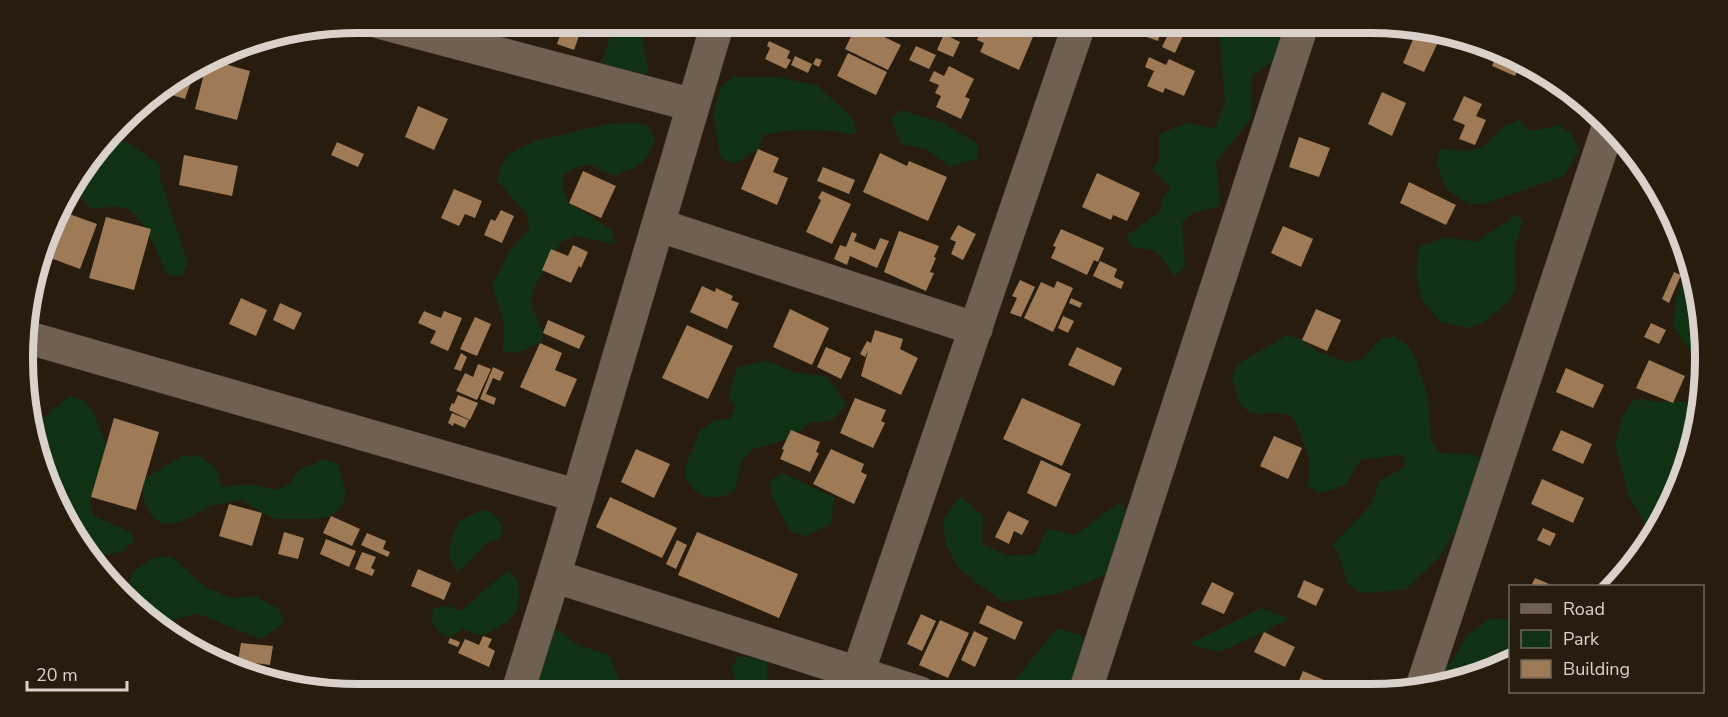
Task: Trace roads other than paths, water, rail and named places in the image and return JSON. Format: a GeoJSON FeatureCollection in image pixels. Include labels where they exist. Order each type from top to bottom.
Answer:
{"type":"FeatureCollection","features":[{"type":"Feature","properties":{"kind":"street"},"geometry":{"type":"LineString","coordinates":[[421,33],[693,105]]}},
{"type":"Feature","properties":{"kind":"street"},"geometry":{"type":"LineString","coordinates":[[521,684],[715,33]]}},
{"type":"Feature","properties":{"kind":"street"},"geometry":{"type":"LineString","coordinates":[[554,576],[855,683],[1076,33]]}},
{"type":"Feature","properties":{"kind":"street"},"geometry":{"type":"LineString","coordinates":[[1088,684],[1299,33]]}},
{"type":"Feature","properties":{"kind":"street"},"geometry":{"type":"LineString","coordinates":[[1425,679],[1606,135]]}},
{"type":"Feature","properties":{"kind":"street"},"geometry":{"type":"LineString","coordinates":[[658,225],[976,329]]}},
{"type":"Feature","properties":{"kind":"street"},"geometry":{"type":"LineString","coordinates":[[34,339],[578,496]]}}]}
